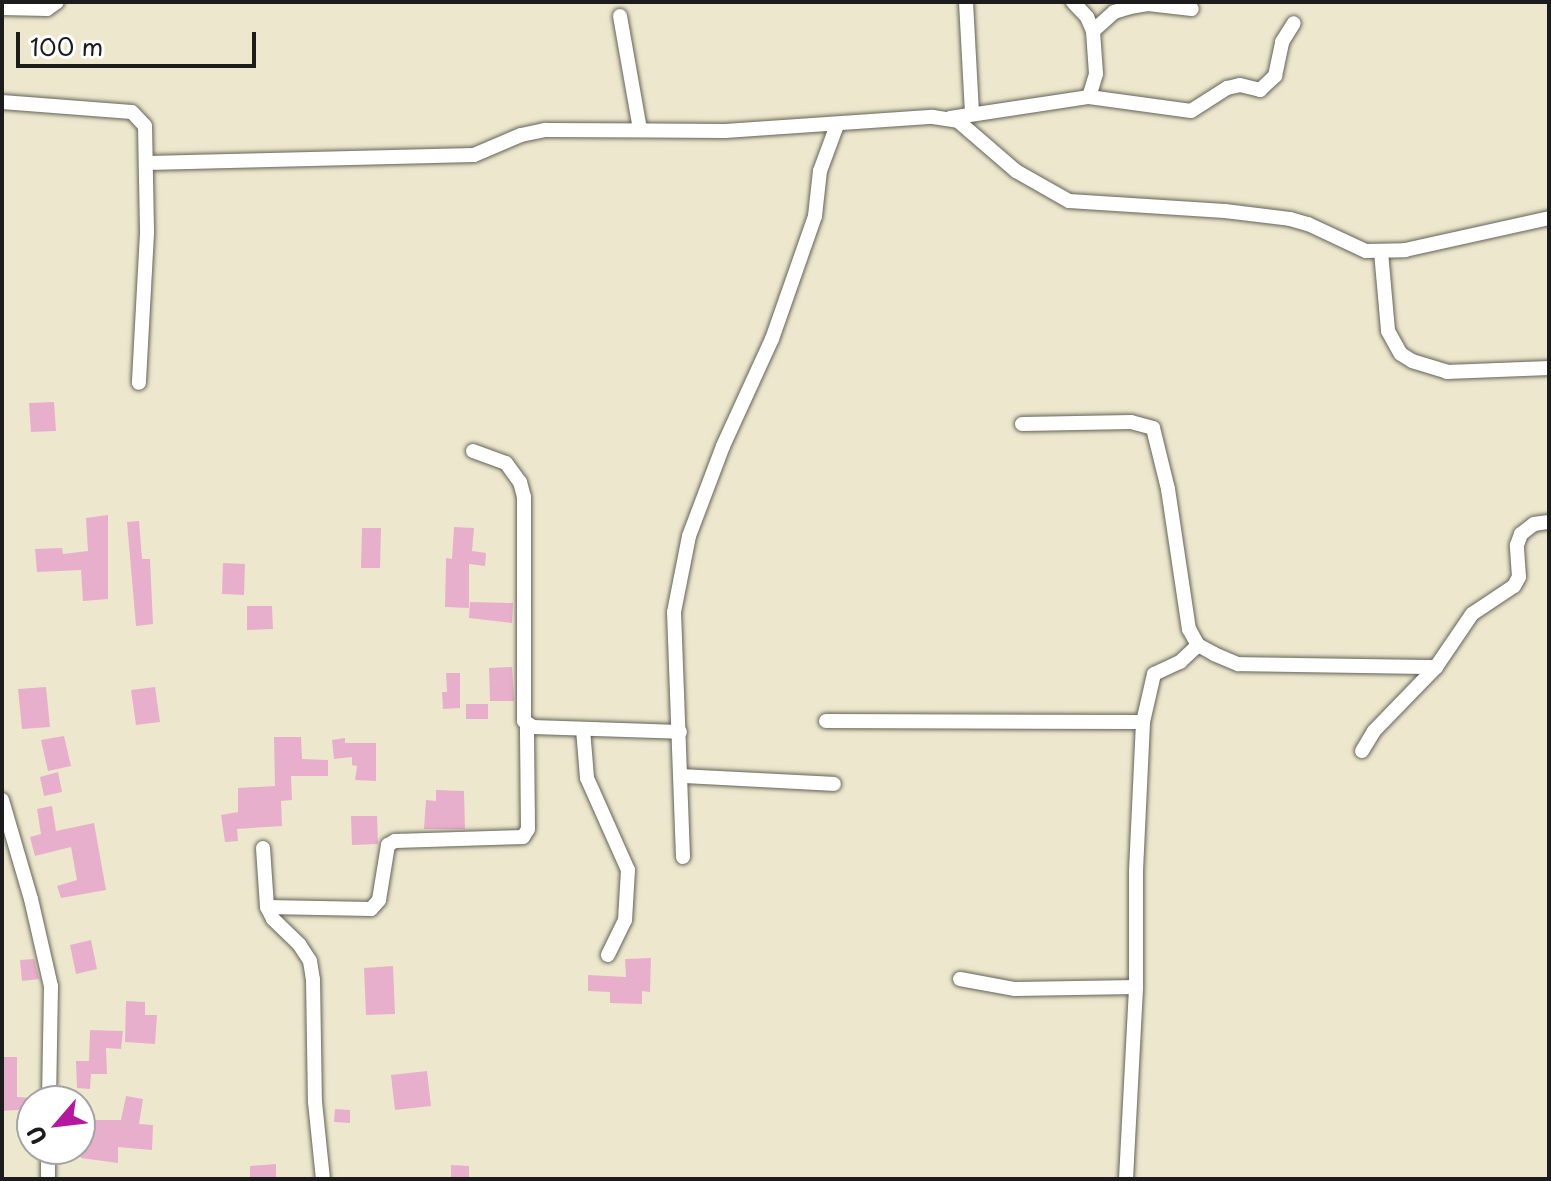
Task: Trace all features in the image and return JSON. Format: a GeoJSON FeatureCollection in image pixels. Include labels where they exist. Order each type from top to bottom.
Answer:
{"type":"FeatureCollection","features":[{"type":"Feature","properties":{"kind":"street"},"geometry":{"type":"LineString","coordinates":[[2,8],[47,9],[57,2]]}},
{"type":"Feature","properties":{"kind":"street"},"geometry":{"type":"LineString","coordinates":[[966,2],[972,114]]}},
{"type":"Feature","properties":{"kind":"street"},"geometry":{"type":"LineString","coordinates":[[1073,2],[1087,17],[1093,31],[1096,74],[1089,97]]}},
{"type":"Feature","properties":{"kind":"street"},"geometry":{"type":"LineString","coordinates":[[1093,31],[1114,12],[1130,7],[1148,4],[1192,9]]}},
{"type":"Feature","properties":{"kind":"street"},"geometry":{"type":"LineString","coordinates":[[620,16],[640,129]]}},
{"type":"Feature","properties":{"kind":"street"},"geometry":{"type":"LineString","coordinates":[[148,163],[474,155],[533,132],[640,129],[725,131],[949,118],[1089,97],[1191,111],[1227,88],[1240,85],[1260,90],[1275,76],[1282,42],[1294,23]]}},
{"type":"Feature","properties":{"kind":"street"},"geometry":{"type":"LineString","coordinates":[[2,102],[132,112],[145,126],[148,163],[139,383]]}},
{"type":"Feature","properties":{"kind":"street"},"geometry":{"type":"LineString","coordinates":[[949,118],[968,129],[1016,171],[1069,201],[1225,211],[1290,219],[1308,224],[1348,246],[1381,252],[1549,218]]}},
{"type":"Feature","properties":{"kind":"street"},"geometry":{"type":"LineString","coordinates":[[683,857],[674,612],[689,536],[723,446],[772,339],[815,216],[820,171],[837,125]]}},
{"type":"Feature","properties":{"kind":"street"},"geometry":{"type":"LineString","coordinates":[[1381,252],[1388,331],[1401,354],[1412,361],[1447,372],[1549,368]]}},
{"type":"Feature","properties":{"kind":"street"},"geometry":{"type":"LineString","coordinates":[[1022,424],[1131,422],[1153,428],[1168,489],[1189,629],[1198,645],[1238,664],[1436,667]]}},
{"type":"Feature","properties":{"kind":"street"},"geometry":{"type":"LineString","coordinates":[[267,907],[371,909],[379,900],[388,845],[395,841],[523,837],[528,829],[527,725],[522,717],[524,497],[520,482],[506,463],[473,451]]}},
{"type":"Feature","properties":{"kind":"street"},"geometry":{"type":"LineString","coordinates":[[1362,751],[1374,731],[1436,667],[1472,614],[1514,586],[1519,577],[1517,545],[1521,534],[1534,524],[1549,522]]}},
{"type":"Feature","properties":{"kind":"street"},"geometry":{"type":"LineString","coordinates":[[1126,1179],[1136,987],[1136,871],[1143,722],[1154,674],[1180,662],[1198,645]]}},
{"type":"Feature","properties":{"kind":"street"},"geometry":{"type":"LineString","coordinates":[[826,721],[1143,722]]}},
{"type":"Feature","properties":{"kind":"street"},"geometry":{"type":"LineString","coordinates":[[527,725],[680,732]]}},
{"type":"Feature","properties":{"kind":"street"},"geometry":{"type":"LineString","coordinates":[[583,729],[587,778],[628,870],[625,920],[608,955]]}},
{"type":"Feature","properties":{"kind":"street"},"geometry":{"type":"LineString","coordinates":[[682,776],[834,784]]}},
{"type":"Feature","properties":{"kind":"street"},"geometry":{"type":"LineString","coordinates":[[2,800],[51,986],[49,1085]]}},
{"type":"Feature","properties":{"kind":"street"},"geometry":{"type":"LineString","coordinates":[[263,848],[267,907],[310,961],[315,1102],[323,1179]]}},
{"type":"Feature","properties":{"kind":"street"},"geometry":{"type":"LineString","coordinates":[[960,979],[1015,989],[1136,987]]}},
{"type":"Feature","properties":{"kind":"building"},"geometry":{"type":"Polygon","coordinates":[[[54,402],[56,431],[31,432],[29,403],[54,402]]]}},
{"type":"Feature","properties":{"kind":"building"},"geometry":{"type":"Polygon","coordinates":[[[108,515],[108,599],[83,601],[81,570],[37,572],[35,549],[62,548],[63,554],[88,551],[86,518],[108,515]]]}},
{"type":"Feature","properties":{"kind":"building"},"geometry":{"type":"Polygon","coordinates":[[[139,521],[142,559],[150,559],[153,624],[136,626],[127,522],[139,521]]]}},
{"type":"Feature","properties":{"kind":"building"},"geometry":{"type":"Polygon","coordinates":[[[454,527],[474,528],[472,551],[486,553],[485,566],[469,564],[469,608],[445,607],[446,558],[452,559],[454,527]]]}},
{"type":"Feature","properties":{"kind":"building"},"geometry":{"type":"Polygon","coordinates":[[[362,528],[381,528],[380,568],[361,568],[362,528]]]}},
{"type":"Feature","properties":{"kind":"building"},"geometry":{"type":"Polygon","coordinates":[[[223,563],[245,564],[244,595],[222,594],[223,563]]]}},
{"type":"Feature","properties":{"kind":"building"},"geometry":{"type":"Polygon","coordinates":[[[470,602],[513,603],[512,623],[469,618],[470,602]]]}},
{"type":"Feature","properties":{"kind":"building"},"geometry":{"type":"Polygon","coordinates":[[[247,606],[272,606],[273,629],[247,630],[247,606]]]}},
{"type":"Feature","properties":{"kind":"building"},"geometry":{"type":"Polygon","coordinates":[[[512,667],[514,701],[490,701],[489,668],[512,667]]]}},
{"type":"Feature","properties":{"kind":"building"},"geometry":{"type":"Polygon","coordinates":[[[446,673],[460,673],[460,708],[443,709],[442,692],[447,692],[446,673]]]}},
{"type":"Feature","properties":{"kind":"building"},"geometry":{"type":"Polygon","coordinates":[[[46,687],[50,727],[22,729],[18,689],[46,687]]]}},
{"type":"Feature","properties":{"kind":"building"},"geometry":{"type":"Polygon","coordinates":[[[155,687],[160,722],[136,725],[131,690],[155,687]]]}},
{"type":"Feature","properties":{"kind":"building"},"geometry":{"type":"Polygon","coordinates":[[[466,704],[488,704],[488,719],[466,719],[466,704]]]}},
{"type":"Feature","properties":{"kind":"building"},"geometry":{"type":"Polygon","coordinates":[[[64,736],[71,766],[48,771],[41,740],[64,736]]]}},
{"type":"Feature","properties":{"kind":"building"},"geometry":{"type":"Polygon","coordinates":[[[274,737],[301,737],[302,759],[328,760],[328,776],[291,776],[292,800],[281,801],[282,826],[237,829],[238,841],[225,842],[221,815],[238,812],[238,788],[275,786],[274,737]]]}},
{"type":"Feature","properties":{"kind":"building"},"geometry":{"type":"Polygon","coordinates":[[[345,738],[345,743],[376,743],[376,781],[355,780],[357,766],[352,765],[352,757],[334,759],[332,740],[345,738]]]}},
{"type":"Feature","properties":{"kind":"building"},"geometry":{"type":"Polygon","coordinates":[[[58,772],[62,792],[44,796],[40,777],[58,772]]]}},
{"type":"Feature","properties":{"kind":"building"},"geometry":{"type":"Polygon","coordinates":[[[436,790],[464,791],[465,829],[424,829],[426,800],[436,801],[436,790]]]}},
{"type":"Feature","properties":{"kind":"building"},"geometry":{"type":"Polygon","coordinates":[[[52,806],[56,831],[94,823],[106,890],[61,898],[57,886],[77,880],[71,847],[35,856],[30,837],[41,834],[37,809],[52,806]]]}},
{"type":"Feature","properties":{"kind":"building"},"geometry":{"type":"Polygon","coordinates":[[[351,816],[377,816],[378,844],[352,845],[351,816]]]}},
{"type":"Feature","properties":{"kind":"building"},"geometry":{"type":"Polygon","coordinates":[[[91,940],[97,969],[76,974],[70,945],[91,940]]]}},
{"type":"Feature","properties":{"kind":"building"},"geometry":{"type":"Polygon","coordinates":[[[651,958],[650,992],[642,991],[642,1004],[610,1003],[610,992],[588,991],[588,975],[626,977],[625,959],[651,958]]]}},
{"type":"Feature","properties":{"kind":"building"},"geometry":{"type":"Polygon","coordinates":[[[34,959],[39,979],[22,981],[20,960],[34,959]]]}},
{"type":"Feature","properties":{"kind":"building"},"geometry":{"type":"Polygon","coordinates":[[[393,966],[395,1014],[366,1015],[364,968],[393,966]]]}},
{"type":"Feature","properties":{"kind":"building"},"geometry":{"type":"Polygon","coordinates":[[[126,1001],[145,1002],[145,1015],[157,1015],[155,1044],[125,1042],[126,1001]]]}},
{"type":"Feature","properties":{"kind":"building"},"geometry":{"type":"Polygon","coordinates":[[[90,1030],[123,1031],[121,1049],[106,1048],[107,1074],[91,1074],[90,1085],[77,1085],[76,1061],[89,1061],[90,1030]]]}},
{"type":"Feature","properties":{"kind":"building"},"geometry":{"type":"Polygon","coordinates":[[[2,1057],[17,1057],[16,1110],[2,1111],[2,1057]]]}},
{"type":"Feature","properties":{"kind":"building"},"geometry":{"type":"Polygon","coordinates":[[[427,1071],[431,1106],[395,1110],[391,1075],[427,1071]]]}},
{"type":"Feature","properties":{"kind":"building"},"geometry":{"type":"Polygon","coordinates":[[[126,1096],[143,1099],[139,1124],[153,1125],[152,1150],[118,1147],[118,1163],[96,1160],[96,1120],[121,1120],[126,1096]]]}},
{"type":"Feature","properties":{"kind":"building"},"geometry":{"type":"Polygon","coordinates":[[[335,1109],[350,1110],[350,1123],[334,1122],[335,1109]]]}},
{"type":"Feature","properties":{"kind":"building"},"geometry":{"type":"Polygon","coordinates":[[[276,1164],[276,1179],[250,1179],[250,1166],[276,1164]]]}},
{"type":"Feature","properties":{"kind":"building"},"geometry":{"type":"Polygon","coordinates":[[[451,1165],[469,1166],[469,1179],[451,1179],[451,1165]]]}}]}
